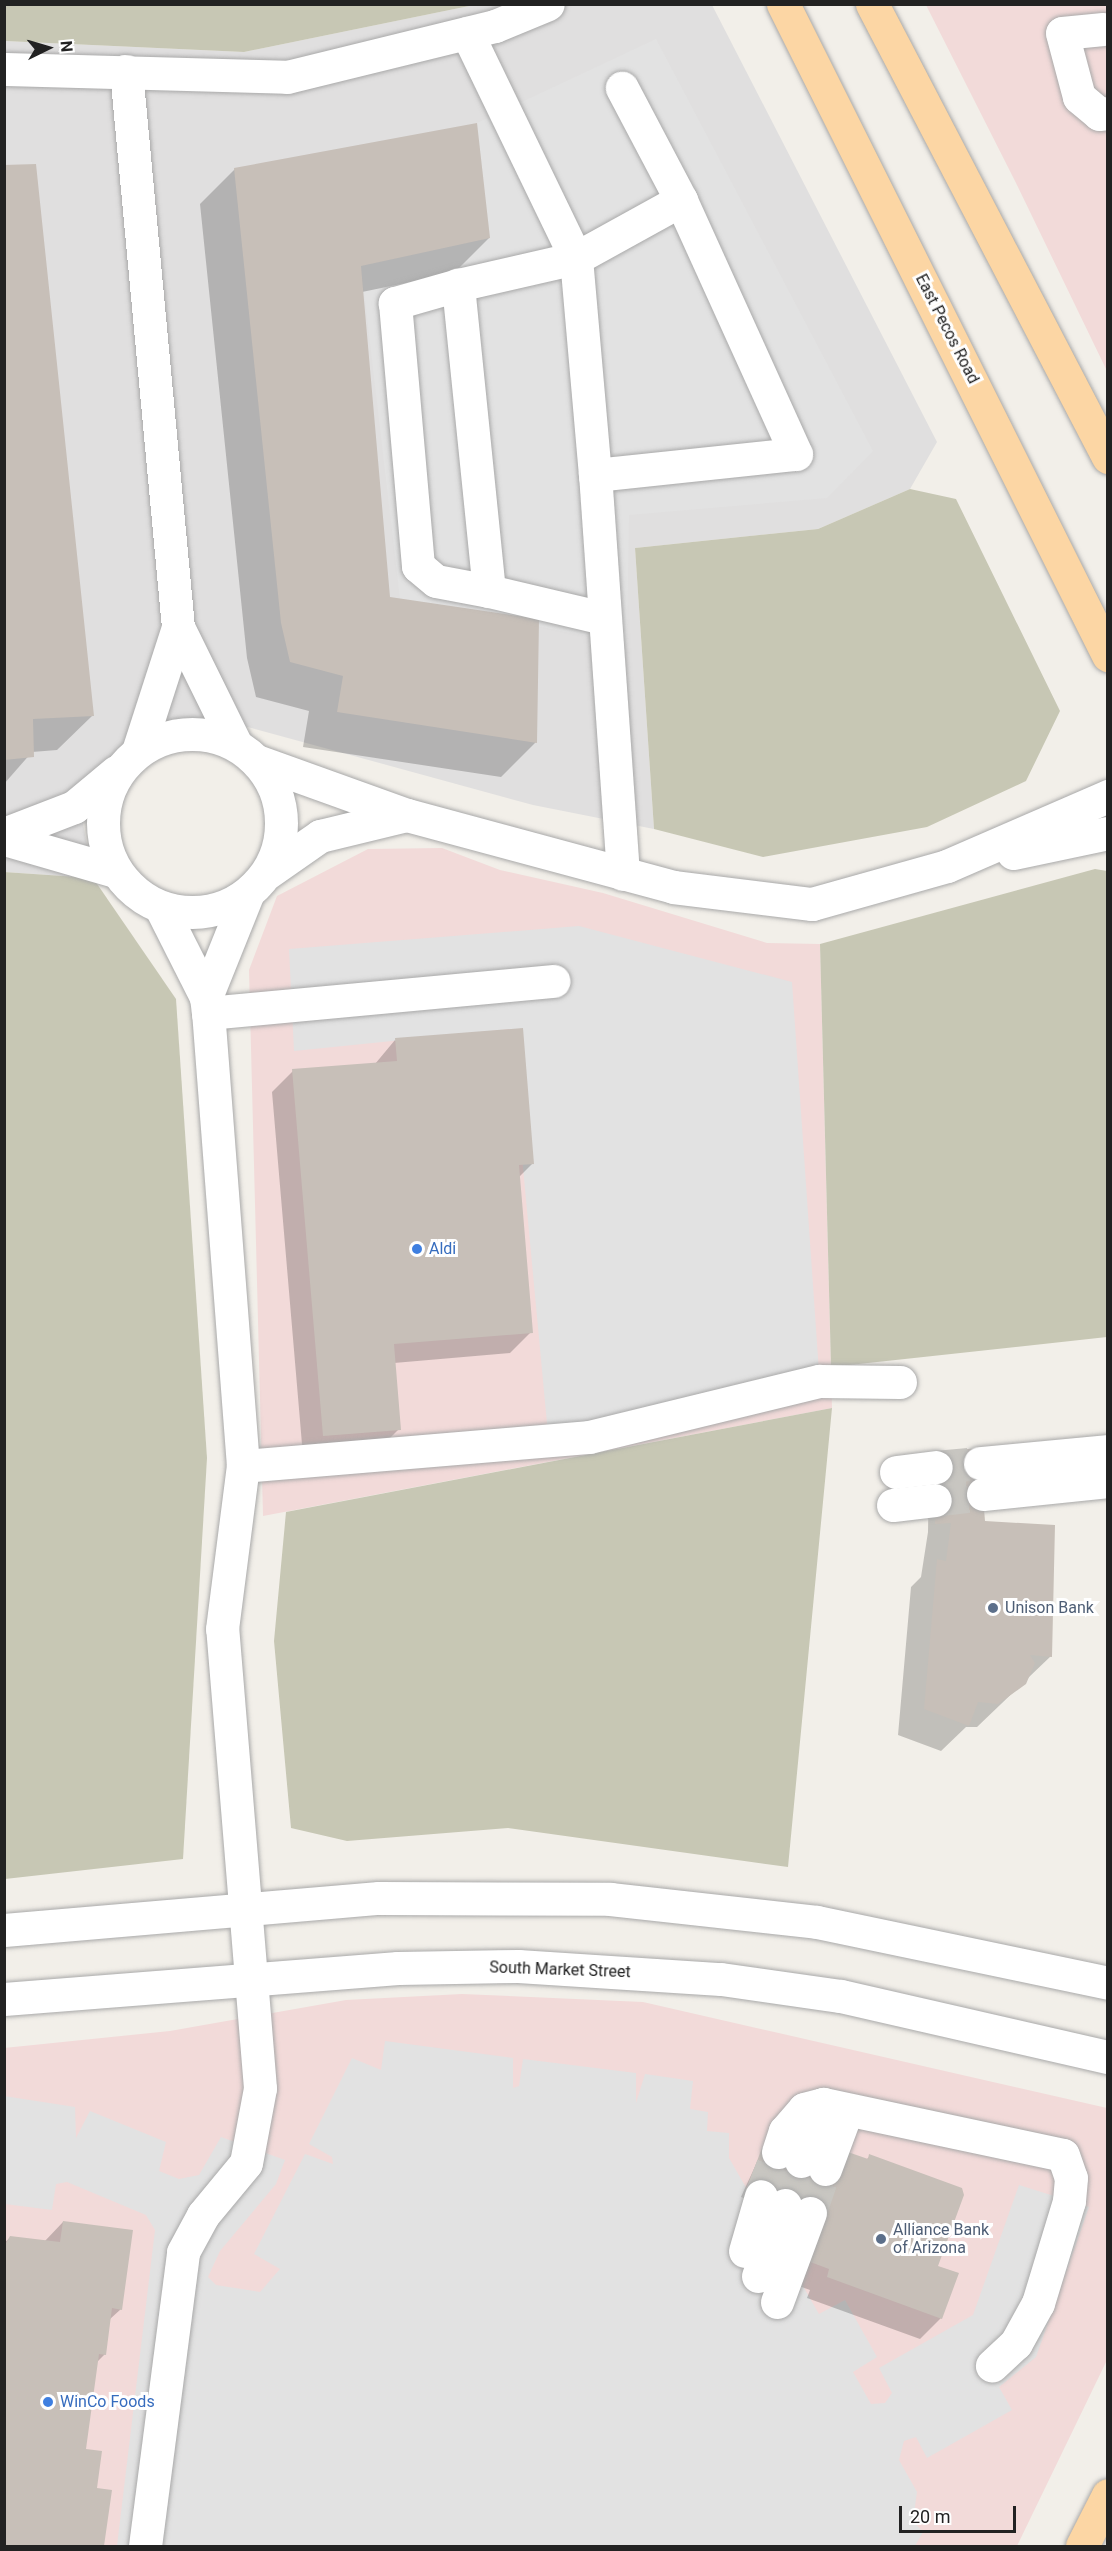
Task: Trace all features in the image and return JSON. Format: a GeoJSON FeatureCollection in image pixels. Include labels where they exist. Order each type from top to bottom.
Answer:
{"type":"FeatureCollection","features":[{"type":"Feature","properties":{"kind":"main road","name":"East Pecos Road"},"geometry":{"type":"LineString","coordinates":[[783,4],[1107,655]]}},
{"type":"Feature","properties":{"kind":"main road"},"geometry":{"type":"LineString","coordinates":[[872,4],[1107,457]]}},
{"type":"Feature","properties":{"kind":"main road"},"geometry":{"type":"LineString","coordinates":[[1082,2547],[1107,2495]]}},
{"type":"Feature","properties":{"kind":"street"},"geometry":{"type":"LineString","coordinates":[[4,69],[287,77],[467,33],[548,4]]}},
{"type":"Feature","properties":{"kind":"street"},"geometry":{"type":"LineString","coordinates":[[1103,29],[1062,33],[1079,97],[1099,114],[1107,113]]}},
{"type":"Feature","properties":{"kind":"street"},"geometry":{"type":"LineString","coordinates":[[467,33],[576,258],[595,475],[603,618],[623,874]]}},
{"type":"Feature","properties":{"kind":"street"},"geometry":{"type":"LineString","coordinates":[[126,71],[178,627],[247,753],[274,786],[281,815],[279,845],[257,884],[207,1005]]}},
{"type":"Feature","properties":{"kind":"street"},"geometry":{"type":"LineString","coordinates":[[595,475],[796,454],[681,200],[622,88]]}},
{"type":"Feature","properties":{"kind":"street"},"geometry":{"type":"LineString","coordinates":[[603,618],[436,581],[418,566],[395,303],[458,285],[576,258],[681,200]]}},
{"type":"Feature","properties":{"kind":"street"},"geometry":{"type":"LineString","coordinates":[[458,285],[489,591]]}},
{"type":"Feature","properties":{"kind":"street"},"geometry":{"type":"LineString","coordinates":[[178,627],[129,760],[102,817],[104,843],[115,871],[135,893],[161,908],[190,914],[220,909],[320,836],[407,815]]}},
{"type":"Feature","properties":{"kind":"street"},"geometry":{"type":"LineString","coordinates":[[4,834],[74,807],[129,760],[186,733],[247,753],[407,815],[693,892],[812,904],[947,866],[1107,833]]}},
{"type":"Feature","properties":{"kind":"street"},"geometry":{"type":"LineString","coordinates":[[947,866],[1107,796]]}},
{"type":"Feature","properties":{"kind":"street"},"geometry":{"type":"LineString","coordinates":[[4,840],[115,871]]}},
{"type":"Feature","properties":{"kind":"street"},"geometry":{"type":"LineString","coordinates":[[145,2547],[183,2252],[203,2215],[246,2163],[258,2098],[222,1629],[243,1466],[207,1005],[161,908]]}},
{"type":"Feature","properties":{"kind":"street"},"geometry":{"type":"LineString","coordinates":[[207,1005],[554,981]]}},
{"type":"Feature","properties":{"kind":"street"},"geometry":{"type":"LineString","coordinates":[[243,1466],[590,1437],[819,1382],[900,1382]]}},
{"type":"Feature","properties":{"kind":"street"},"geometry":{"type":"LineString","coordinates":[[1107,1450],[982,1479],[1107,1481]]}},
{"type":"Feature","properties":{"kind":"street"},"geometry":{"type":"LineString","coordinates":[[896,1472],[936,1467]]}},
{"type":"Feature","properties":{"kind":"street"},"geometry":{"type":"LineString","coordinates":[[893,1504],[935,1500]]}},
{"type":"Feature","properties":{"kind":"street"},"geometry":{"type":"LineString","coordinates":[[4,1930],[379,1898],[610,1899],[817,1922],[1107,1983]]}},
{"type":"Feature","properties":{"kind":"street","name":"South Market Street"},"geometry":{"type":"LineString","coordinates":[[4,1999],[250,1978],[518,1966],[722,1979],[841,1996],[1107,2057]]}},
{"type":"Feature","properties":{"kind":"street"},"geometry":{"type":"LineString","coordinates":[[835,2107],[801,2161],[786,2131],[804,2109],[835,2107],[1063,2155],[1071,2178],[1069,2201],[1038,2303],[1016,2343],[992,2365]]}},
{"type":"Feature","properties":{"kind":"street"},"geometry":{"type":"LineString","coordinates":[[752,2263],[785,2204],[777,2302]]}},
{"type":"Feature","properties":{"kind":"shaded area"},"geometry":{"type":"Polygon","coordinates":[[[4,5],[474,5],[244,52],[5,41],[4,5]]]}},
{"type":"Feature","properties":{"kind":"shaded area"},"geometry":{"type":"Polygon","coordinates":[[[474,5],[712,5],[937,442],[910,489],[818,529],[635,548],[654,829],[533,805],[248,727],[161,738],[103,766],[83,824],[93,878],[5,872],[4,41],[244,52],[474,5]]]}},
{"type":"Feature","properties":{"kind":"shaded area"},"geometry":{"type":"Polygon","coordinates":[[[926,5],[1107,5],[1107,371],[1016,183],[926,5]]]}},
{"type":"Feature","properties":{"kind":"shaded area"},"geometry":{"type":"Polygon","coordinates":[[[656,39],[873,451],[827,498],[629,515],[627,644],[400,599],[361,266],[490,238],[477,123],[656,39]]]}},
{"type":"Feature","properties":{"kind":"shaded area"},"geometry":{"type":"Polygon","coordinates":[[[910,489],[956,499],[1060,711],[1026,781],[927,827],[763,857],[654,829],[635,548],[818,529],[910,489]]]}},
{"type":"Feature","properties":{"kind":"shaded area"},"geometry":{"type":"Polygon","coordinates":[[[442,848],[500,870],[603,893],[767,943],[820,944],[832,1408],[263,1516],[249,970],[277,896],[368,849],[442,848]]]}},
{"type":"Feature","properties":{"kind":"shaded area"},"geometry":{"type":"Polygon","coordinates":[[[1095,869],[1107,871],[1107,1337],[831,1367],[820,944],[1095,869]]]}},
{"type":"Feature","properties":{"kind":"shaded area"},"geometry":{"type":"Polygon","coordinates":[[[4,872],[93,878],[176,999],[207,1458],[183,1859],[5,1879],[4,872]]]}},
{"type":"Feature","properties":{"kind":"shaded area"},"geometry":{"type":"Polygon","coordinates":[[[579,926],[792,982],[819,1372],[548,1434],[510,1029],[294,1051],[289,949],[579,926]]]}},
{"type":"Feature","properties":{"kind":"shaded area"},"geometry":{"type":"Polygon","coordinates":[[[832,1408],[788,1867],[508,1828],[347,1841],[291,1828],[274,1641],[286,1512],[832,1408]]]}},
{"type":"Feature","properties":{"kind":"shaded area"},"geometry":{"type":"Polygon","coordinates":[[[462,1994],[643,2002],[1107,2108],[1107,2360],[1017,2546],[5,2546],[4,2048],[170,2031],[346,2000],[462,1994]]]}},
{"type":"Feature","properties":{"kind":"shaded area"},"geometry":{"type":"Polygon","coordinates":[[[385,2041],[513,2058],[513,2088],[519,2086],[523,2059],[636,2073],[636,2103],[645,2074],[693,2081],[690,2109],[708,2112],[707,2131],[729,2133],[729,2158],[819,2314],[845,2300],[877,2357],[853,2372],[871,2404],[885,2403],[892,2393],[879,2368],[973,2315],[1019,2185],[1089,2207],[1036,2357],[999,2387],[1012,2410],[927,2458],[916,2437],[904,2441],[899,2460],[917,2492],[913,2521],[923,2532],[915,2546],[117,2546],[155,2230],[146,2215],[67,2182],[56,2184],[52,2210],[5,2204],[4,2096],[75,2107],[76,2138],[90,2111],[166,2142],[159,2171],[179,2179],[199,2175],[221,2137],[285,2160],[276,2184],[220,2251],[208,2277],[216,2285],[260,2292],[280,2269],[254,2254],[305,2154],[333,2164],[332,2157],[309,2144],[352,2058],[381,2070],[385,2041]]]}},
{"type":"Feature","properties":{"kind":"building"},"geometry":{"type":"Polygon","coordinates":[[[477,123],[490,238],[361,266],[390,597],[539,619],[537,743],[337,712],[343,676],[290,662],[281,623],[234,168],[477,123]]]}},
{"type":"Feature","properties":{"kind":"building"},"geometry":{"type":"Polygon","coordinates":[[[36,164],[94,716],[33,719],[34,757],[4,760],[4,165],[36,164]]]}},
{"type":"Feature","properties":{"kind":"building","name":"Aldi"},"geometry":{"type":"Polygon","coordinates":[[[523,1028],[534,1164],[519,1165],[533,1333],[394,1344],[401,1430],[323,1436],[292,1069],[397,1061],[395,1038],[523,1028]]]}},
{"type":"Feature","properties":{"kind":"building","name":"Unison Bank"},"geometry":{"type":"Polygon","coordinates":[[[979,1448],[985,1521],[1055,1525],[1052,1657],[1030,1655],[1035,1663],[1026,1684],[998,1704],[978,1702],[969,1726],[924,1709],[937,1559],[946,1561],[951,1523],[935,1524],[936,1452],[979,1448]]]}},
{"type":"Feature","properties":{"kind":"building","name":"Alliance Bank of Arizona"},"geometry":{"type":"Polygon","coordinates":[[[762,2148],[836,2174],[845,2151],[868,2159],[869,2154],[962,2188],[964,2195],[938,2266],[959,2273],[942,2319],[827,2277],[829,2269],[805,2260],[746,2190],[762,2148]]]}},
{"type":"Feature","properties":{"kind":"building","name":"WinCo Foods"},"geometry":{"type":"Polygon","coordinates":[[[63,2221],[133,2230],[122,2310],[112,2308],[106,2355],[99,2354],[86,2449],[102,2451],[97,2488],[112,2490],[104,2546],[5,2546],[5,2245],[10,2236],[60,2242],[63,2221]]]}},
{"type":"Feature","properties":{"kind":"tunnel"},"geometry":{"type":"LineString","coordinates":[[936,1467],[980,1463]]}},
{"type":"Feature","properties":{"kind":"tunnel"},"geometry":{"type":"LineString","coordinates":[[935,1500],[983,1494]]}},
{"type":"Feature","properties":{"kind":"tunnel"},"geometry":{"type":"LineString","coordinates":[[761,2196],[778,2152]]}},
{"type":"Feature","properties":{"kind":"tunnel"},"geometry":{"type":"LineString","coordinates":[[785,2205],[801,2161]]}},
{"type":"Feature","properties":{"kind":"tunnel"},"geometry":{"type":"LineString","coordinates":[[810,2213],[825,2169]]}},
{"type":"Feature","properties":{"kind":"place","name":"Aldi"},"geometry":{"type":"Point","coordinates":[417,1249]}},
{"type":"Feature","properties":{"kind":"place","name":"Unison Bank"},"geometry":{"type":"Point","coordinates":[993,1608]}},
{"type":"Feature","properties":{"kind":"place","name":"Alliance Bank of Arizona"},"geometry":{"type":"Point","coordinates":[881,2239]}},
{"type":"Feature","properties":{"kind":"place","name":"WinCo Foods"},"geometry":{"type":"Point","coordinates":[48,2402]}}]}
